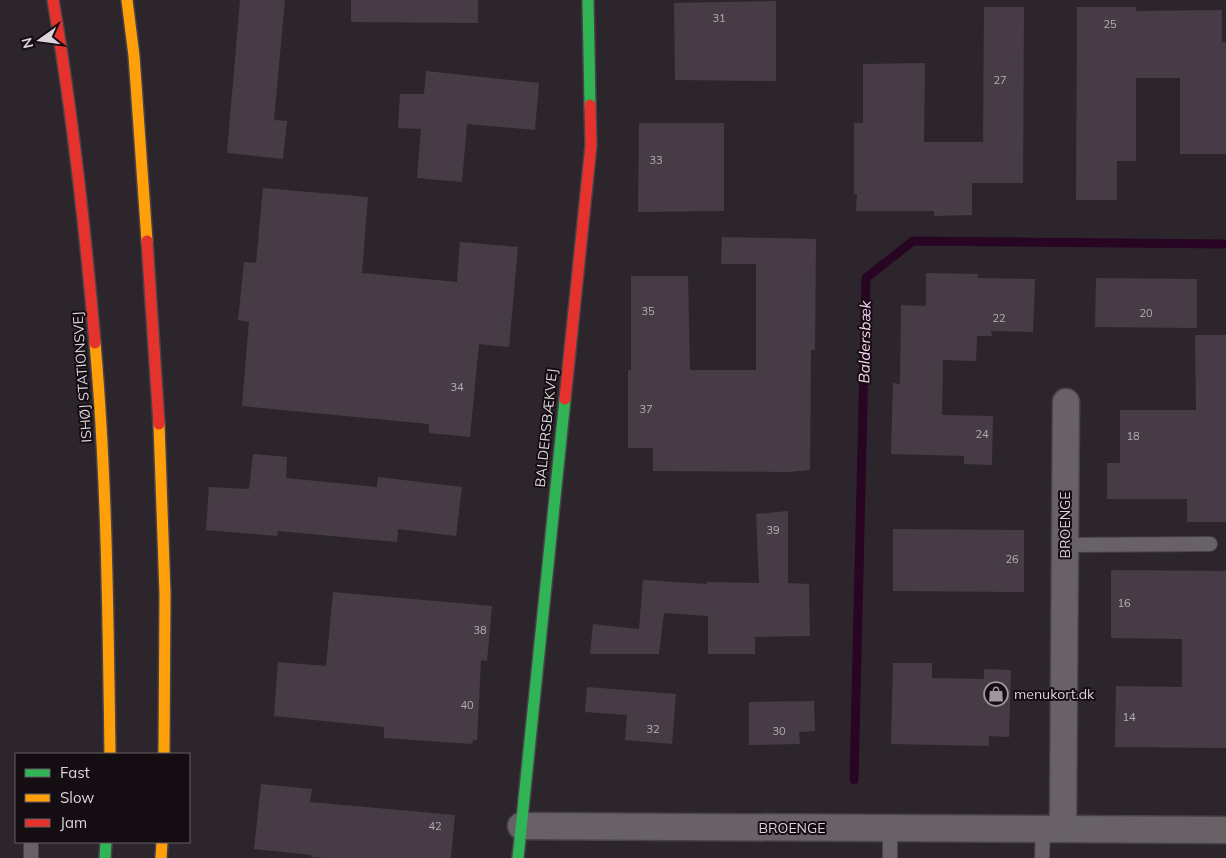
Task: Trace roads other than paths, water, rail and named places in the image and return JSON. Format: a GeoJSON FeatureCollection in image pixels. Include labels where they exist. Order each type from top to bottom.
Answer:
{"type":"FeatureCollection","features":[{"type":"Feature","properties":{"kind":"main road","name":"ISHØJ STATIONSVEJ"},"geometry":{"type":"LineString","coordinates":[[53,0],[64,64],[85,231],[100,398],[108,595],[110,753]]}},
{"type":"Feature","properties":{"kind":"main road"},"geometry":{"type":"LineString","coordinates":[[127,0],[137,94],[158,393],[165,594],[164,753]]}},
{"type":"Feature","properties":{"kind":"main road","name":"BALDERSBÆKVEJ"},"geometry":{"type":"LineString","coordinates":[[518,858],[591,145],[588,0]]}},
{"type":"Feature","properties":{"kind":"main road"},"geometry":{"type":"LineString","coordinates":[[105,858],[106,843]]}},
{"type":"Feature","properties":{"kind":"main road"},"geometry":{"type":"LineString","coordinates":[[161,858],[162,843]]}},
{"type":"Feature","properties":{"kind":"street","name":"BROENGE"},"geometry":{"type":"LineString","coordinates":[[1053,828],[1065,545],[1066,402]]}},
{"type":"Feature","properties":{"kind":"street","name":"BROENGE"},"geometry":{"type":"LineString","coordinates":[[521,826],[1226,830]]}},
{"type":"Feature","properties":{"kind":"lane"},"geometry":{"type":"LineString","coordinates":[[1065,545],[1210,544]]}},
{"type":"Feature","properties":{"kind":"lane"},"geometry":{"type":"LineString","coordinates":[[890,828],[890,858]]}},
{"type":"Feature","properties":{"kind":"lane"},"geometry":{"type":"LineString","coordinates":[[1042,858],[1053,828]]}},
{"type":"Feature","properties":{"kind":"lane"},"geometry":{"type":"LineString","coordinates":[[31,843],[31,858]]}},
{"type":"Feature","properties":{"kind":"waterway","name":"Baldersbæk"},"geometry":{"type":"LineString","coordinates":[[854,780],[866,278],[913,241],[1226,244]]}},
{"type":"Feature","properties":{"kind":"place","name":"menukort.dk"},"geometry":{"type":"Point","coordinates":[996,694]}}]}
